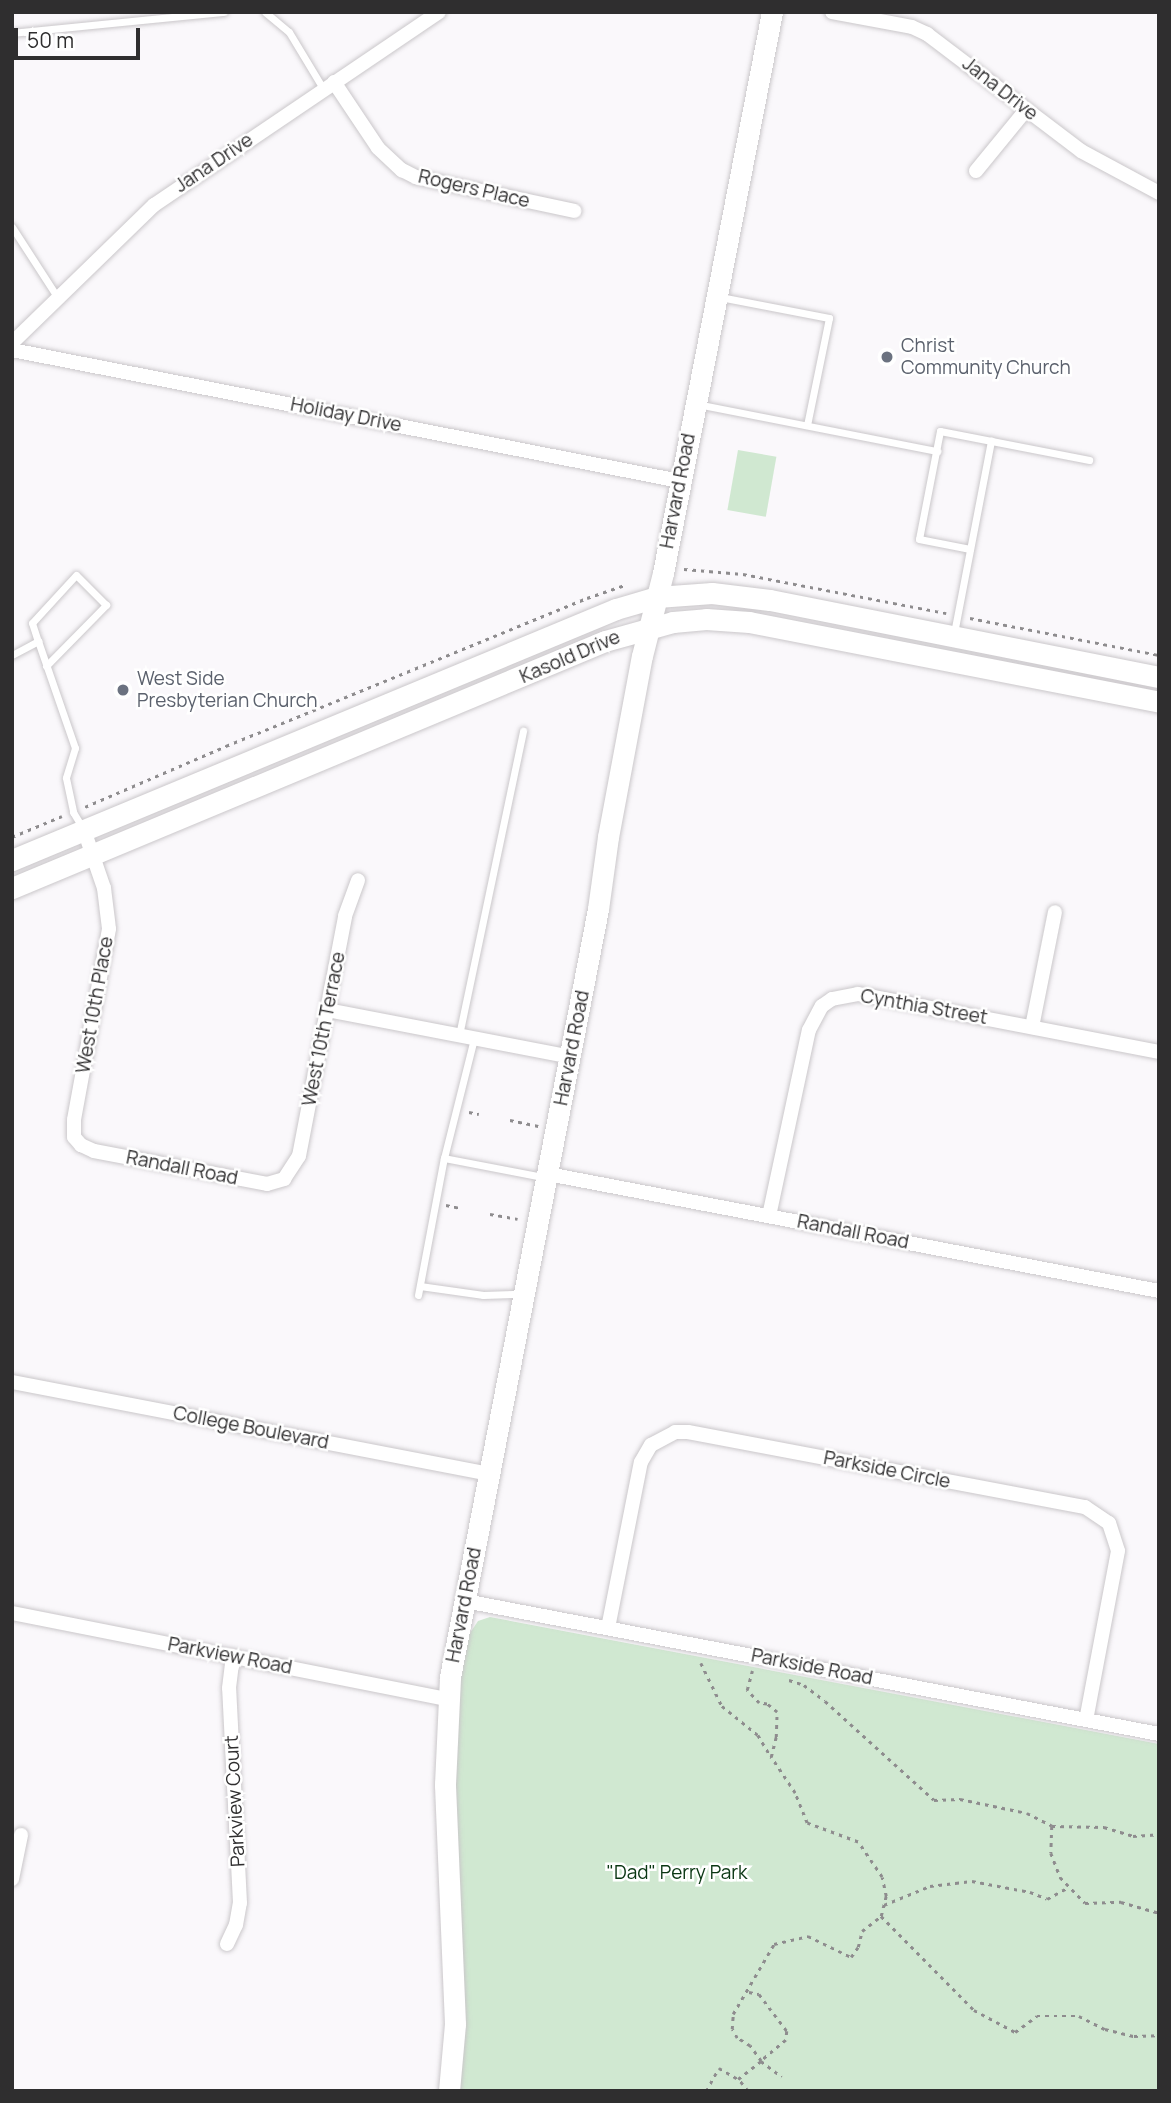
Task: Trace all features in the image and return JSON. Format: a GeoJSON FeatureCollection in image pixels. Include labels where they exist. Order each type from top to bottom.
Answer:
{"type":"FeatureCollection","features":[{"type":"Feature","properties":{"kind":"main road","name":"Harvard Road"},"geometry":{"type":"LineString","coordinates":[[449,2091],[455,1992],[444,1784],[447,1699],[570,1057],[613,811],[772,12]]}},
{"type":"Feature","properties":{"kind":"main road","name":"Kasold Drive"},"geometry":{"type":"LineString","coordinates":[[12,860],[79,821],[616,609],[657,597],[691,592],[741,595],[1159,677]]}},
{"type":"Feature","properties":{"kind":"main road","name":"Kasold Drive"},"geometry":{"type":"LineString","coordinates":[[12,888],[605,641],[649,627],[706,619],[748,622],[1159,702]]}},
{"type":"Feature","properties":{"kind":"street","name":"Jana Drive"},"geometry":{"type":"LineString","coordinates":[[12,343],[154,205],[439,12]]}},
{"type":"Feature","properties":{"kind":"street","name":"Jana Drive"},"geometry":{"type":"LineString","coordinates":[[832,12],[912,27],[927,34],[1082,151],[1159,193]]}},
{"type":"Feature","properties":{"kind":"street","name":"Rogers Place"},"geometry":{"type":"LineString","coordinates":[[329,86],[378,148],[409,173],[432,182],[574,211]]}},
{"type":"Feature","properties":{"kind":"street"},"geometry":{"type":"LineString","coordinates":[[976,171],[1026,110]]}},
{"type":"Feature","properties":{"kind":"street","name":"Holiday Drive"},"geometry":{"type":"LineString","coordinates":[[12,349],[680,481]]}},
{"type":"Feature","properties":{"kind":"street","name":"West 10th Place"},"geometry":{"type":"LineString","coordinates":[[76,1141],[74,1120],[109,929],[107,899],[79,821]]}},
{"type":"Feature","properties":{"kind":"street","name":"West 10th Terrace"},"geometry":{"type":"LineString","coordinates":[[288,1176],[299,1156],[345,916],[358,880]]}},
{"type":"Feature","properties":{"kind":"street"},"geometry":{"type":"LineString","coordinates":[[1032,1027],[1055,912]]}},
{"type":"Feature","properties":{"kind":"street","name":"Cynthia Street"},"geometry":{"type":"LineString","coordinates":[[769,1216],[809,1030],[822,1006],[832,999],[858,994],[1159,1052]]}},
{"type":"Feature","properties":{"kind":"street"},"geometry":{"type":"LineString","coordinates":[[327,1010],[570,1057]]}},
{"type":"Feature","properties":{"kind":"street","name":"Randall Road"},"geometry":{"type":"LineString","coordinates":[[76,1141],[94,1151],[267,1184],[276,1183],[288,1176]]}},
{"type":"Feature","properties":{"kind":"street","name":"Randall Road"},"geometry":{"type":"LineString","coordinates":[[547,1175],[1159,1290]]}},
{"type":"Feature","properties":{"kind":"street","name":"College Boulevard"},"geometry":{"type":"LineString","coordinates":[[12,1382],[491,1474]]}},
{"type":"Feature","properties":{"kind":"street","name":"Parkside Circle"},"geometry":{"type":"LineString","coordinates":[[608,1628],[641,1462],[651,1445],[675,1432],[688,1432],[1085,1507],[1109,1523],[1118,1551],[1086,1720]]}},
{"type":"Feature","properties":{"kind":"street","name":"Parkside Road"},"geometry":{"type":"LineString","coordinates":[[465,1601],[1159,1734]]}},
{"type":"Feature","properties":{"kind":"street","name":"Parkview Road"},"geometry":{"type":"LineString","coordinates":[[12,1613],[447,1699]]}},
{"type":"Feature","properties":{"kind":"street","name":"Parkview Court"},"geometry":{"type":"LineString","coordinates":[[227,1944],[236,1926],[240,1903],[229,1688],[233,1656]]}},
{"type":"Feature","properties":{"kind":"street"},"geometry":{"type":"LineString","coordinates":[[12,1879],[21,1835]]}},
{"type":"Feature","properties":{"kind":"lane"},"geometry":{"type":"LineString","coordinates":[[12,33],[224,12]]}},
{"type":"Feature","properties":{"kind":"lane"},"geometry":{"type":"LineString","coordinates":[[265,12],[289,32],[329,86]]}},
{"type":"Feature","properties":{"kind":"lane"},"geometry":{"type":"LineString","coordinates":[[12,227],[58,298]]}},
{"type":"Feature","properties":{"kind":"lane"},"geometry":{"type":"LineString","coordinates":[[716,296],[829,318],[807,425]]}},
{"type":"Feature","properties":{"kind":"lane"},"geometry":{"type":"LineString","coordinates":[[695,404],[937,451]]}},
{"type":"Feature","properties":{"kind":"lane"},"geometry":{"type":"LineString","coordinates":[[970,549],[919,539],[940,431],[1089,460]]}},
{"type":"Feature","properties":{"kind":"lane"},"geometry":{"type":"LineString","coordinates":[[953,636],[991,441]]}},
{"type":"Feature","properties":{"kind":"lane"},"geometry":{"type":"LineString","coordinates":[[46,666],[106,605],[76,575],[32,623],[46,666],[75,748],[66,778],[79,821]]}},
{"type":"Feature","properties":{"kind":"lane"},"geometry":{"type":"LineString","coordinates":[[12,655],[38,641]]}},
{"type":"Feature","properties":{"kind":"lane"},"geometry":{"type":"LineString","coordinates":[[459,1035],[523,732]]}},
{"type":"Feature","properties":{"kind":"lane"},"geometry":{"type":"LineString","coordinates":[[418,1295],[444,1158],[474,1038]]}},
{"type":"Feature","properties":{"kind":"lane"},"geometry":{"type":"LineString","coordinates":[[444,1158],[547,1175]]}},
{"type":"Feature","properties":{"kind":"lane"},"geometry":{"type":"LineString","coordinates":[[420,1286],[473,1294],[524,1295]]}},
{"type":"Feature","properties":{"kind":"path"},"geometry":{"type":"LineString","coordinates":[[680,569],[743,574],[1159,655]]}},
{"type":"Feature","properties":{"kind":"path"},"geometry":{"type":"LineString","coordinates":[[12,837],[79,821],[587,598],[617,586],[635,586]]}},
{"type":"Feature","properties":{"kind":"path"},"geometry":{"type":"LineString","coordinates":[[510,1120],[556,1130]]}},
{"type":"Feature","properties":{"kind":"path"},"geometry":{"type":"LineString","coordinates":[[491,1214],[538,1222]]}},
{"type":"Feature","properties":{"kind":"path"},"geometry":{"type":"LineString","coordinates":[[701,1663],[722,1706],[758,1735],[795,1793],[807,1823],[858,1842],[882,1877],[886,1896],[881,1916],[862,1931],[858,1947],[851,1957],[808,1936],[774,1944],[749,1992],[733,2014],[732,2029],[761,2060],[782,2077]]}},
{"type":"Feature","properties":{"kind":"path"},"geometry":{"type":"LineString","coordinates":[[762,1673],[752,1671],[747,1690],[759,1703],[766,1704],[777,1712],[776,1737],[771,1757]]}},
{"type":"Feature","properties":{"kind":"path"},"geometry":{"type":"LineString","coordinates":[[782,1678],[804,1685],[825,1701],[934,1800],[960,1799],[1027,1813],[1052,1826],[1104,1827],[1133,1836],[1159,1834]]}},
{"type":"Feature","properties":{"kind":"path"},"geometry":{"type":"LineString","coordinates":[[1052,1826],[1051,1853],[1060,1877],[1085,1903],[1121,1902],[1159,1913]]}},
{"type":"Feature","properties":{"kind":"path"},"geometry":{"type":"LineString","coordinates":[[884,1905],[930,1886],[972,1881],[1030,1892],[1047,1899],[1069,1887]]}},
{"type":"Feature","properties":{"kind":"path"},"geometry":{"type":"LineString","coordinates":[[881,1916],[974,2010],[1015,2032],[1037,2016],[1079,2016],[1105,2029],[1134,2036],[1159,2035]]}},
{"type":"Feature","properties":{"kind":"path"},"geometry":{"type":"LineString","coordinates":[[738,2079],[786,2040],[787,2031],[758,1994],[749,1992]]}},
{"type":"Feature","properties":{"kind":"path"},"geometry":{"type":"LineString","coordinates":[[706,2091],[719,2067],[738,2079],[748,2091]]}},
{"type":"Feature","properties":{"kind":"green space"},"geometry":{"type":"Polygon","coordinates":[[[738,450],[776,457],[766,517],[727,510],[738,450]]]}},
{"type":"Feature","properties":{"kind":"green space","name":"\"Dad\" Perry Park"},"geometry":{"type":"Polygon","coordinates":[[[490,1617],[1159,1744],[1159,2091],[458,2091],[454,1793],[457,1705],[468,1636],[478,1621],[490,1617]]]}},
{"type":"Feature","properties":{"kind":"place","name":"Christ Community Church"},"geometry":{"type":"Point","coordinates":[887,357]}},
{"type":"Feature","properties":{"kind":"place","name":"West Side Presbyterian Church"},"geometry":{"type":"Point","coordinates":[123,690]}}]}
